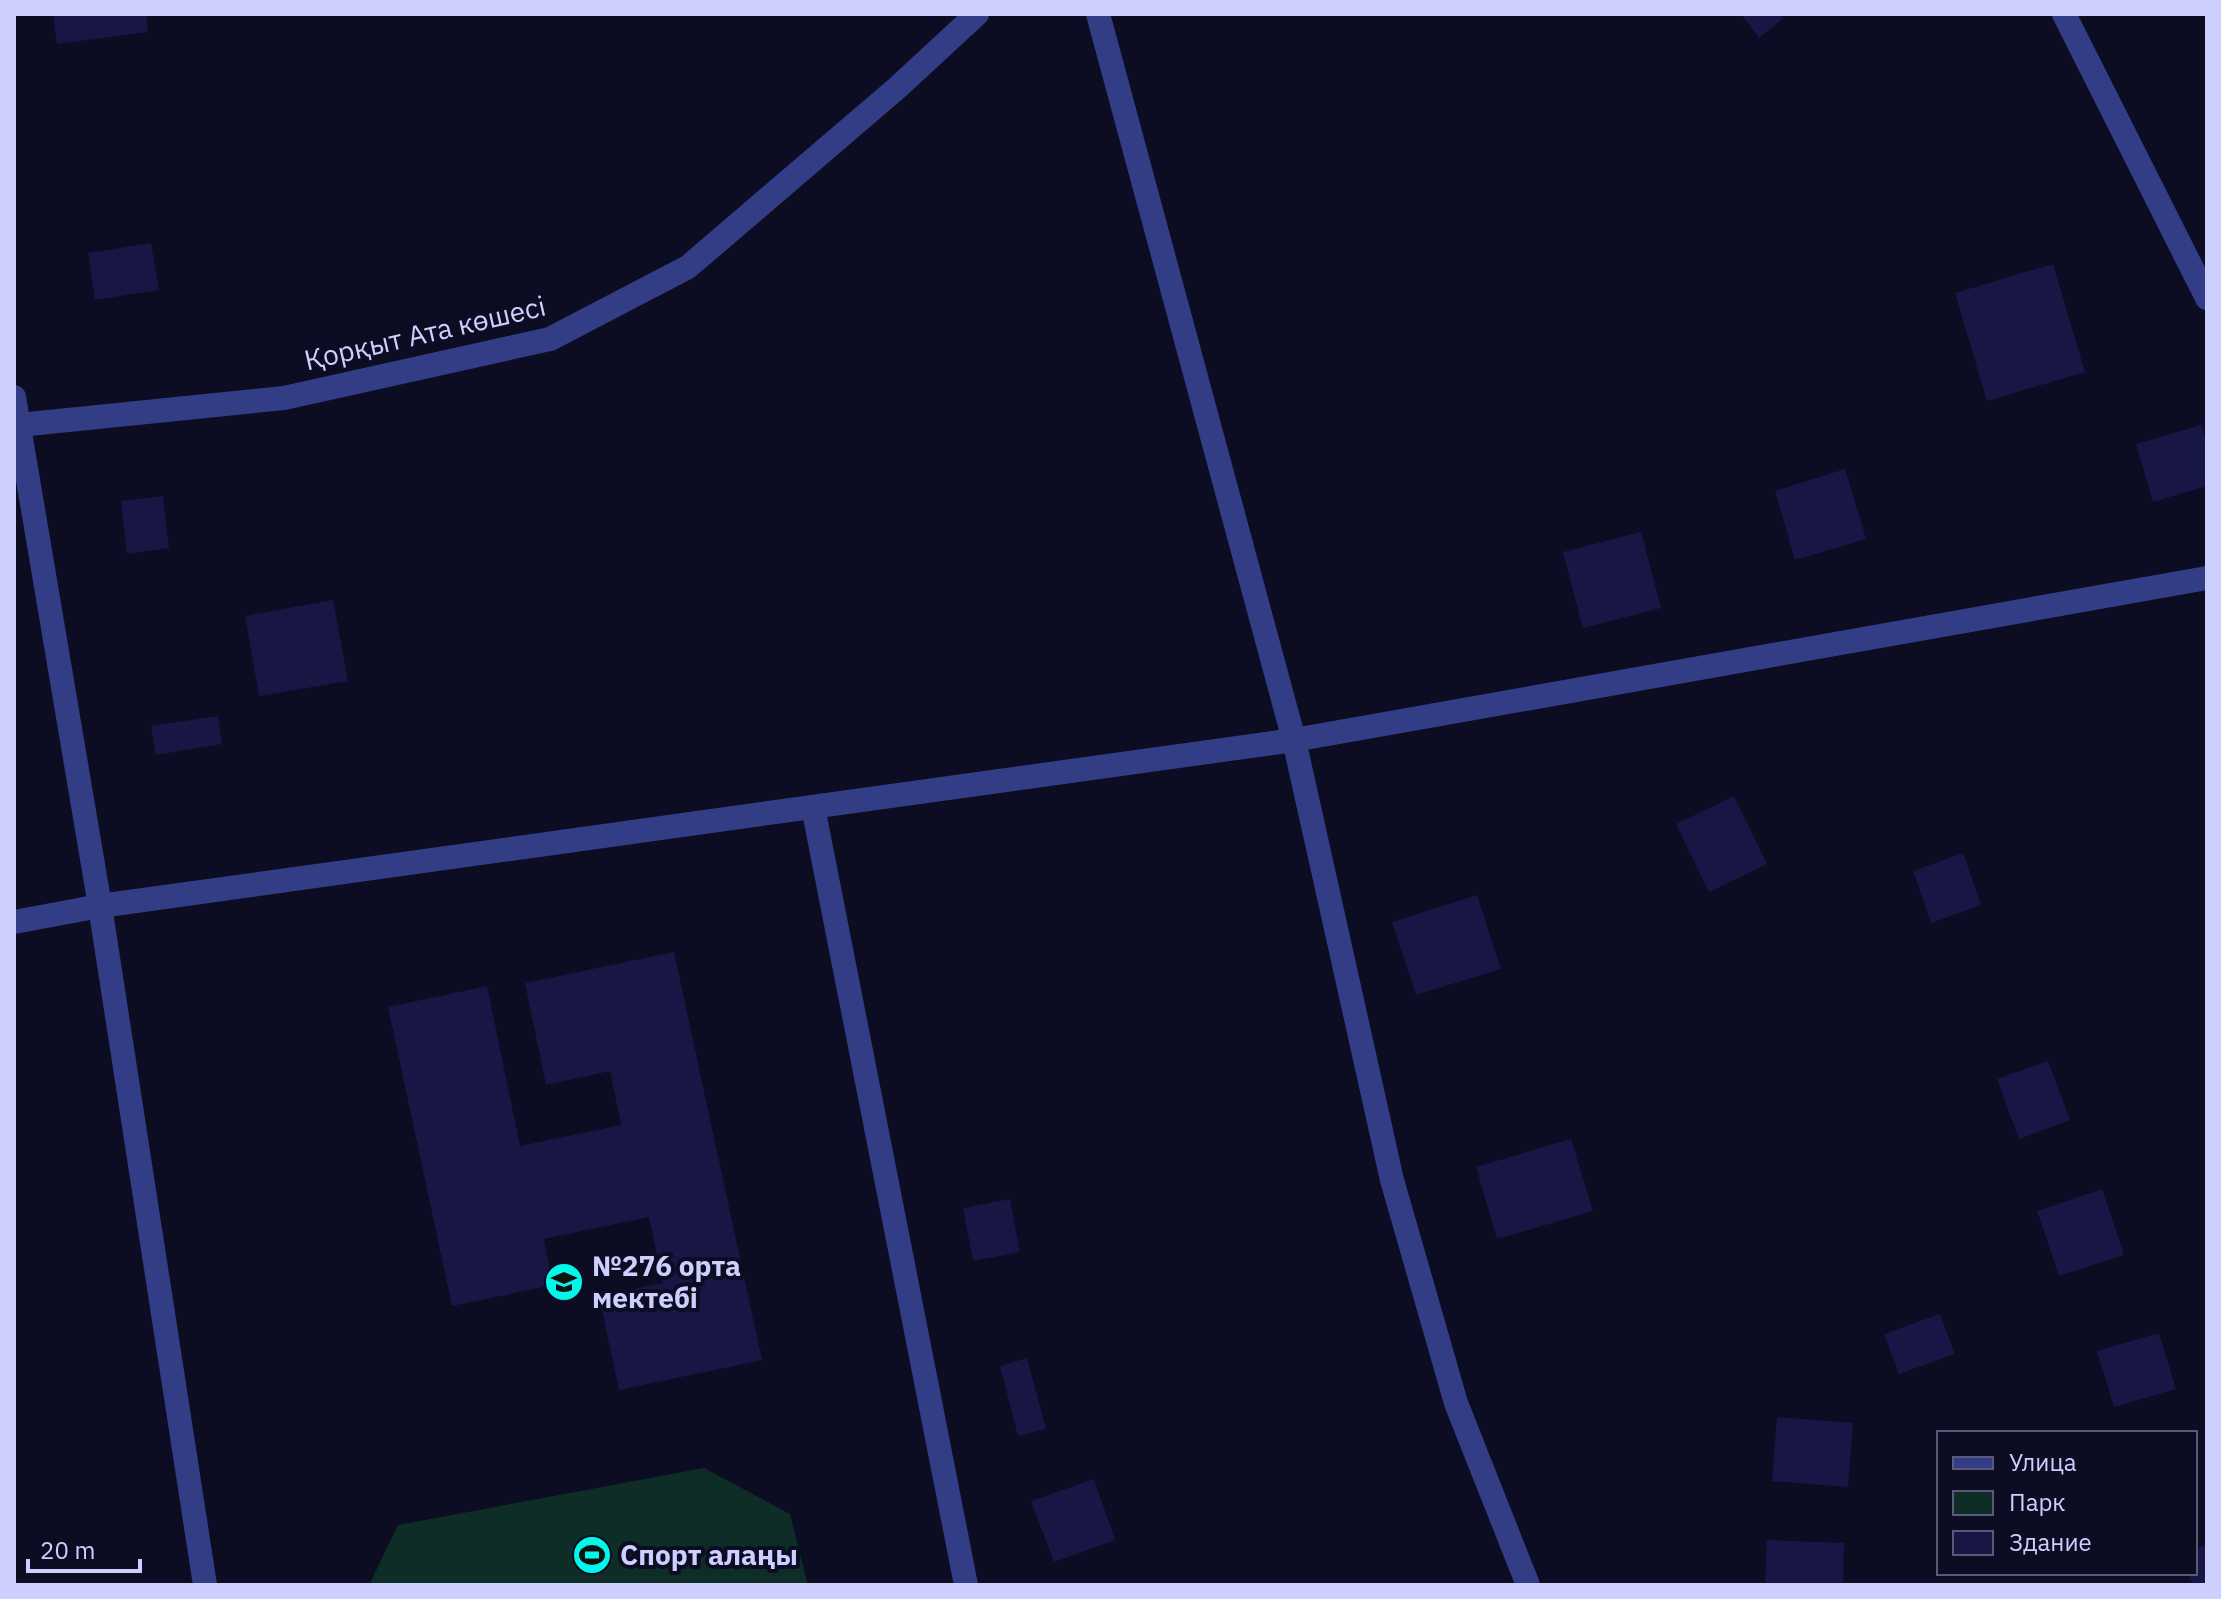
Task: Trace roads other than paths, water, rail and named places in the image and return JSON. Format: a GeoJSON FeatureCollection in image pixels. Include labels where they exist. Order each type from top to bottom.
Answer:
{"type":"FeatureCollection","features":[{"type":"Feature","properties":{"kind":"street","name":"Қорқыт Ата көшесі"},"geometry":{"type":"LineString","coordinates":[[19,425],[284,398],[550,339],[688,267],[897,88],[977,14]]}},
{"type":"Feature","properties":{"kind":"street"},"geometry":{"type":"LineString","coordinates":[[1098,14],[1294,740],[1392,1180],[1456,1403],[1528,1585]]}},
{"type":"Feature","properties":{"kind":"street"},"geometry":{"type":"LineString","coordinates":[[2064,14],[2207,298]]}},
{"type":"Feature","properties":{"kind":"street"},"geometry":{"type":"LineString","coordinates":[[14,397],[100,906],[205,1585]]}},
{"type":"Feature","properties":{"kind":"street"},"geometry":{"type":"LineString","coordinates":[[14,922],[100,906],[1294,740],[2207,578]]}},
{"type":"Feature","properties":{"kind":"street"},"geometry":{"type":"LineString","coordinates":[[813,807],[966,1585]]}},
{"type":"Feature","properties":{"kind":"place","name":"№276 орта мектебі"},"geometry":{"type":"Point","coordinates":[564,1282]}},
{"type":"Feature","properties":{"kind":"place","name":"Спорт алаңы"},"geometry":{"type":"Point","coordinates":[592,1555]}}]}
